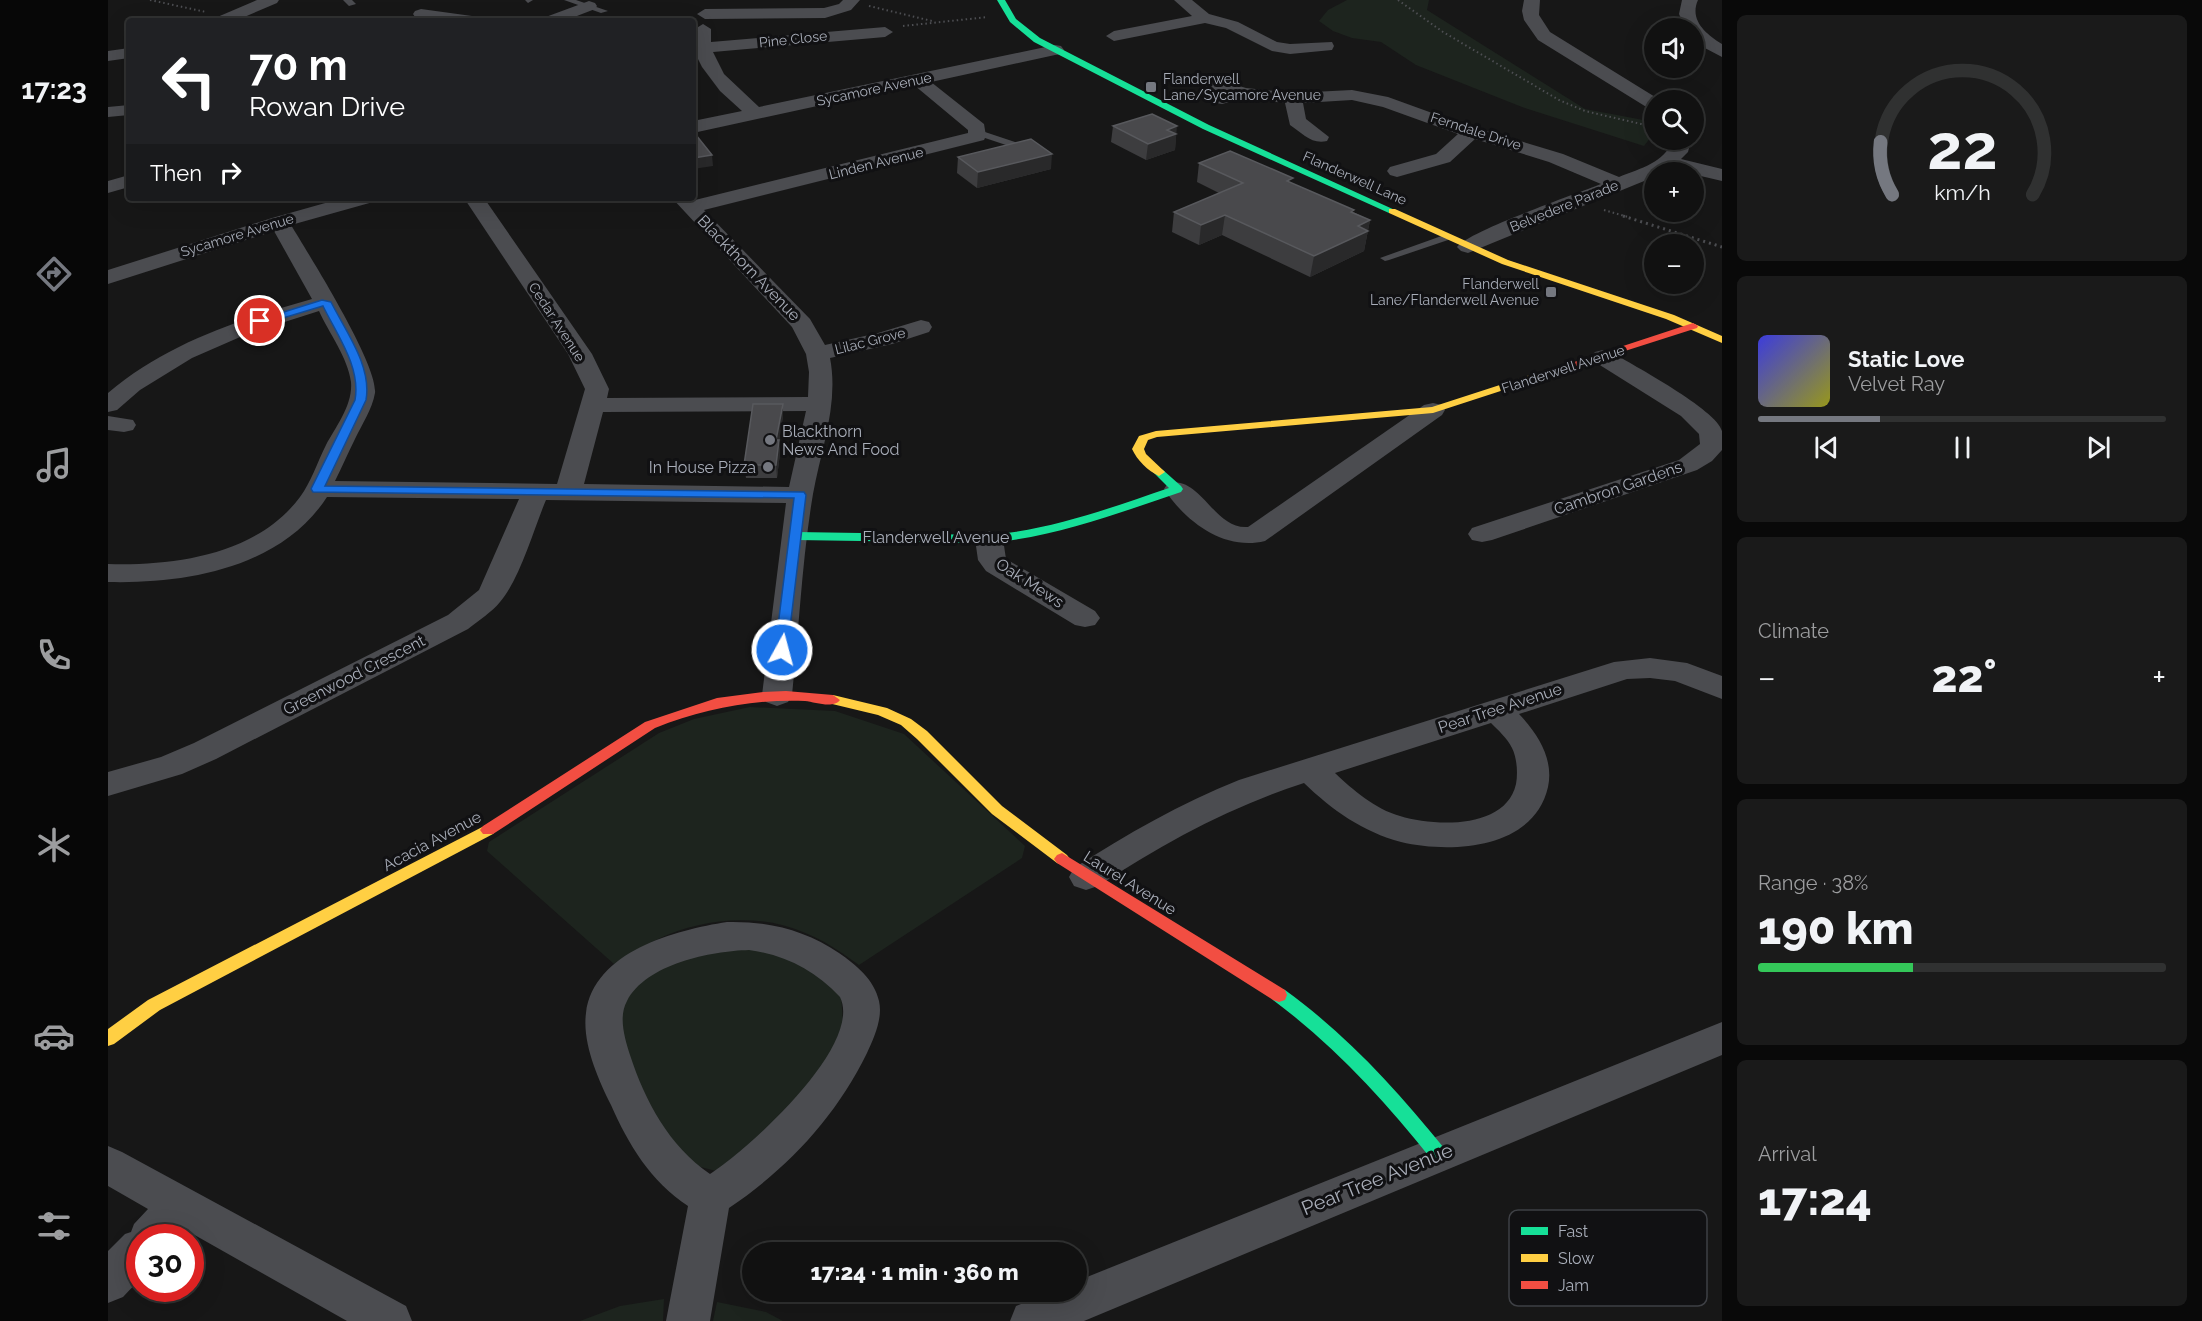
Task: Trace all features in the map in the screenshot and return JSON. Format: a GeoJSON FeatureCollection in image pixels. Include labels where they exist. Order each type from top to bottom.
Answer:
{"type":"FeatureCollection","features":[{"type":"Feature","properties":{"kind":"street"},"geometry":{"type":"LineString","coordinates":[[228,18],[271,0]]}},
{"type":"Feature","properties":{"kind":"street"},"geometry":{"type":"LineString","coordinates":[[415,18],[446,0]]}},
{"type":"Feature","properties":{"kind":"street","name":"Flanderwell Lane"},"geometry":{"type":"LineString","coordinates":[[1001,0],[1009,15],[1022,30],[1055,50],[1206,127],[1468,247],[1505,262],[1693,326],[1722,340]]}},
{"type":"Feature","properties":{"kind":"street"},"geometry":{"type":"LineString","coordinates":[[1182,0],[1203,17],[1232,25],[1262,43],[1280,48],[1326,46]]}},
{"type":"Feature","properties":{"kind":"street"},"geometry":{"type":"LineString","coordinates":[[1532,0],[1530,9],[1532,21],[1544,36],[1644,98]]}},
{"type":"Feature","properties":{"kind":"street"},"geometry":{"type":"LineString","coordinates":[[1687,18],[1687,6],[1690,0]]}},
{"type":"Feature","properties":{"kind":"street"},"geometry":{"type":"LineString","coordinates":[[756,114],[712,70],[701,48],[707,7],[825,13],[845,7],[851,1]]}},
{"type":"Feature","properties":{"kind":"street"},"geometry":{"type":"LineString","coordinates":[[560,18],[596,8]]}},
{"type":"Feature","properties":{"kind":"street"},"geometry":{"type":"LineString","coordinates":[[1115,36],[1196,21],[1203,17]]}},
{"type":"Feature","properties":{"kind":"street","name":"Pine Close"},"geometry":{"type":"LineString","coordinates":[[701,48],[888,33]]}},
{"type":"Feature","properties":{"kind":"street"},"geometry":{"type":"LineString","coordinates":[[1704,39],[1722,52]]}},
{"type":"Feature","properties":{"kind":"street","name":"Sycamore Avenue"},"geometry":{"type":"LineString","coordinates":[[696,126],[1055,50]]}},
{"type":"Feature","properties":{"kind":"street"},"geometry":{"type":"LineString","coordinates":[[108,56],[126,53]]}},
{"type":"Feature","properties":{"kind":"street"},"geometry":{"type":"LineString","coordinates":[[696,71],[712,70]]}},
{"type":"Feature","properties":{"kind":"street"},"geometry":{"type":"LineString","coordinates":[[918,80],[977,128],[979,133]]}},
{"type":"Feature","properties":{"kind":"street","name":"Ferndale Drive"},"geometry":{"type":"LineString","coordinates":[[1212,83],[1244,93],[1293,98],[1333,95],[1371,98],[1405,106],[1442,123],[1556,158],[1618,184]]}},
{"type":"Feature","properties":{"kind":"street","name":"Ferndale Drive"},"geometry":{"type":"LineString","coordinates":[[1222,99],[1244,93]]}},
{"type":"Feature","properties":{"kind":"street"},"geometry":{"type":"LineString","coordinates":[[1293,98],[1297,121],[1320,137]]}},
{"type":"Feature","properties":{"kind":"street"},"geometry":{"type":"LineString","coordinates":[[108,112],[126,110]]}},
{"type":"Feature","properties":{"kind":"street"},"geometry":{"type":"LineString","coordinates":[[1397,171],[1443,158],[1472,132]]}},
{"type":"Feature","properties":{"kind":"street","name":"Linden Avenue"},"geometry":{"type":"LineString","coordinates":[[696,200],[973,139],[979,133]]}},
{"type":"Feature","properties":{"kind":"street"},"geometry":{"type":"LineString","coordinates":[[1668,162],[1679,150]]}},
{"type":"Feature","properties":{"kind":"street"},"geometry":{"type":"LineString","coordinates":[[1704,171],[1722,176]]}},
{"type":"Feature","properties":{"kind":"street","name":"Belvedere Parade"},"geometry":{"type":"LineString","coordinates":[[1468,247],[1488,236],[1644,173]]}},
{"type":"Feature","properties":{"kind":"street"},"geometry":{"type":"LineString","coordinates":[[108,187],[126,182]]}},
{"type":"Feature","properties":{"kind":"street","name":"Sycamore Avenue"},"geometry":{"type":"LineString","coordinates":[[108,277],[279,222],[355,201]]}},
{"type":"Feature","properties":{"kind":"street","name":"Cedar Avenue"},"geometry":{"type":"LineString","coordinates":[[476,201],[580,354],[597,389],[568,493]]}},
{"type":"Feature","properties":{"kind":"street","name":"Blackthorn Avenue"},"geometry":{"type":"LineString","coordinates":[[686,202],[802,324],[818,354],[821,372],[820,404],[800,495],[777,695]]}},
{"type":"Feature","properties":{"kind":"street"},"geometry":{"type":"LineString","coordinates":[[108,573],[164,573],[195,568],[269,539],[291,524],[309,504],[361,400],[363,386],[358,366],[326,302],[279,222]]}},
{"type":"Feature","properties":{"kind":"street"},"geometry":{"type":"LineString","coordinates":[[108,405],[172,359],[212,339],[239,328],[326,302]]}},
{"type":"Feature","properties":{"kind":"street","name":"Flanderwell Avenue"},"geometry":{"type":"LineString","coordinates":[[1433,410],[1255,535],[1245,537],[1231,534],[1219,527],[1141,456],[1138,449],[1143,438],[1156,434],[1433,410],[1603,357],[1693,326]]}},
{"type":"Feature","properties":{"kind":"street","name":"Lilac Grove"},"geometry":{"type":"LineString","coordinates":[[818,354],[884,339],[921,327]]}},
{"type":"Feature","properties":{"kind":"street","name":"Cambron Gardens"},"geometry":{"type":"LineString","coordinates":[[1482,534],[1688,465],[1703,456],[1713,445],[1712,434],[1704,423],[1690,411],[1603,357]]}},
{"type":"Feature","properties":{"kind":"street"},"geometry":{"type":"LineString","coordinates":[[593,405],[820,404]]}},
{"type":"Feature","properties":{"kind":"street"},"geometry":{"type":"LineString","coordinates":[[317,489],[800,495]]}},
{"type":"Feature","properties":{"kind":"street","name":"Flanderwell Avenue"},"geometry":{"type":"LineString","coordinates":[[796,536],[989,539],[1021,537],[1050,531],[1176,489]]}},
{"type":"Feature","properties":{"kind":"street","name":"Greenwood Crescent"},"geometry":{"type":"LineString","coordinates":[[108,784],[171,766],[205,751],[458,622],[490,596],[501,576],[535,493]]}},
{"type":"Feature","properties":{"kind":"street","name":"Oak Mews"},"geometry":{"type":"LineString","coordinates":[[989,539],[992,560],[996,565],[1085,618]]}},
{"type":"Feature","properties":{"kind":"street","name":"Pear Tree Avenue"},"geometry":{"type":"LineString","coordinates":[[1086,877],[1121,854],[1210,804],[1310,769],[1625,669],[1652,666],[1680,671],[1722,689]]}},
{"type":"Feature","properties":{"kind":"street","name":"Laurel Avenue"},"geometry":{"type":"LineString","coordinates":[[777,695],[845,702],[896,717],[916,729],[989,804],[1086,877],[1272,990],[1330,1033],[1378,1081],[1438,1154]]}},
{"type":"Feature","properties":{"kind":"street","name":"Acacia Avenue"},"geometry":{"type":"LineString","coordinates":[[108,1039],[154,1005],[482,834],[650,725],[674,714],[703,705],[777,695]]}},
{"type":"Feature","properties":{"kind":"street"},"geometry":{"type":"LineString","coordinates":[[1310,769],[1345,801],[1369,816],[1399,829],[1437,836],[1472,833],[1494,828],[1513,817],[1527,802],[1533,787],[1533,770],[1529,750],[1519,733],[1497,709]]}},
{"type":"Feature","properties":{"kind":"street"},"geometry":{"type":"LineString","coordinates":[[688,1321],[710,1197],[768,1155],[813,1109],[844,1061],[859,1023],[858,994],[844,978],[820,958],[794,944],[745,936],[705,938],[635,967],[619,983],[606,1006],[604,1030],[622,1088],[632,1108],[667,1161],[692,1187],[710,1197]]}},
{"type":"Feature","properties":{"kind":"street","name":"Pear Tree Avenue"},"geometry":{"type":"LineString","coordinates":[[1032,1321],[1722,1038]]}},
{"type":"Feature","properties":{"kind":"street"},"geometry":{"type":"LineString","coordinates":[[108,1165],[178,1206],[390,1321]]}},
{"type":"Feature","properties":{"kind":"street"},"geometry":{"type":"LineString","coordinates":[[162,1224],[178,1206]]}},
{"type":"Feature","properties":{"kind":"street"},"geometry":{"type":"LineString","coordinates":[[108,1282],[126,1263]]}},
{"type":"Feature","properties":{"kind":"lane"},"geometry":{"type":"LineString","coordinates":[[568,0],[596,8]]}},
{"type":"Feature","properties":{"kind":"lane"},"geometry":{"type":"LineString","coordinates":[[979,133],[1030,150]]}},
{"type":"Feature","properties":{"kind":"lane"},"geometry":{"type":"LineString","coordinates":[[1385,258],[1447,237]]}},
{"type":"Feature","properties":{"kind":"path"},"geometry":{"type":"LineString","coordinates":[[150,0],[198,9],[215,18]]}},
{"type":"Feature","properties":{"kind":"path"},"geometry":{"type":"LineString","coordinates":[[1398,0],[1443,32],[1559,100],[1585,111],[1644,125]]}},
{"type":"Feature","properties":{"kind":"path"},"geometry":{"type":"LineString","coordinates":[[851,1],[936,22]]}},
{"type":"Feature","properties":{"kind":"path"},"geometry":{"type":"LineString","coordinates":[[888,33],[936,22],[1009,15]]}},
{"type":"Feature","properties":{"kind":"path"},"geometry":{"type":"LineString","coordinates":[[1575,201],[1722,247]]}},
{"type":"Feature","properties":{"kind":"shaded area"},"geometry":{"type":"Polygon","coordinates":[[[1347,0],[1429,0],[1427,10],[1585,109],[1644,120],[1644,146],[1522,107],[1416,65],[1381,42],[1352,38],[1333,31],[1319,21],[1328,10],[1347,0]]]}},
{"type":"Feature","properties":{"kind":"shaded area"},"geometry":{"type":"Polygon","coordinates":[[[750,707],[835,711],[904,734],[1025,846],[1022,858],[859,965],[839,951],[803,932],[768,922],[749,920],[693,926],[652,942],[614,964],[487,851],[489,842],[659,733],[694,719],[750,707]]]}},
{"type":"Feature","properties":{"kind":"shaded area"},"geometry":{"type":"Polygon","coordinates":[[[738,945],[796,956],[841,993],[843,1024],[827,1061],[763,1140],[716,1171],[697,1166],[670,1144],[629,1070],[619,1009],[630,989],[663,964],[738,945]]]}},
{"type":"Feature","properties":{"kind":"shaded area"},"geometry":{"type":"Polygon","coordinates":[[[664,1299],[663,1321],[580,1321],[620,1306],[664,1299]]]}},
{"type":"Feature","properties":{"kind":"shaded area"},"geometry":{"type":"Polygon","coordinates":[[[717,1302],[766,1312],[783,1321],[713,1321],[717,1302]]]}},
{"type":"Feature","properties":{"kind":"building"},"geometry":{"type":"Polygon","coordinates":[[[1152,114],[1177,126],[1167,130],[1176,134],[1148,144],[1113,126],[1152,114]]]}},
{"type":"Feature","properties":{"kind":"building"},"geometry":{"type":"Polygon","coordinates":[[[696,135],[712,155],[696,158],[696,135]]]}},
{"type":"Feature","properties":{"kind":"building"},"geometry":{"type":"Polygon","coordinates":[[[1031,139],[1052,154],[978,172],[958,157],[1031,139]]]}},
{"type":"Feature","properties":{"kind":"building"},"geometry":{"type":"Polygon","coordinates":[[[1230,151],[1293,178],[1287,181],[1354,210],[1351,212],[1370,220],[1358,226],[1368,231],[1314,256],[1225,215],[1201,225],[1174,212],[1243,183],[1199,163],[1230,151]]]}},
{"type":"Feature","properties":{"kind":"building"},"geometry":{"type":"Polygon","coordinates":[[[753,404],[783,404],[776,440],[779,440],[776,465],[744,465],[753,404]]]}},
{"type":"Feature","properties":{"kind":"traffic: fast"},"geometry":{"type":"LineString","coordinates":[[1001,0],[1013,20],[1037,40],[1206,127],[1392,211]]}},
{"type":"Feature","properties":{"kind":"traffic: fast"},"geometry":{"type":"LineString","coordinates":[[796,536],[989,539],[1013,537],[1085,520],[1177,489],[1159,472]]}},
{"type":"Feature","properties":{"kind":"traffic: fast"},"geometry":{"type":"LineString","coordinates":[[1279,995],[1303,1012],[1345,1049],[1401,1109],[1438,1154]]}},
{"type":"Feature","properties":{"kind":"traffic: slow"},"geometry":{"type":"LineString","coordinates":[[1392,211],[1505,262],[1670,317],[1722,340]]}},
{"type":"Feature","properties":{"kind":"traffic: slow"},"geometry":{"type":"LineString","coordinates":[[1159,472],[1141,456],[1138,449],[1143,438],[1156,434],[1433,410],[1552,371]]}},
{"type":"Feature","properties":{"kind":"traffic: slow"},"geometry":{"type":"LineString","coordinates":[[833,700],[882,711],[906,722],[997,810],[1062,859]]}},
{"type":"Feature","properties":{"kind":"traffic: slow"},"geometry":{"type":"LineString","coordinates":[[108,1039],[154,1005],[488,830]]}},
{"type":"Feature","properties":{"kind":"traffic: jam"},"geometry":{"type":"LineString","coordinates":[[1552,371],[1693,326]]}},
{"type":"Feature","properties":{"kind":"traffic: jam"},"geometry":{"type":"LineString","coordinates":[[488,830],[650,725],[672,716],[717,703],[763,696],[833,700]]}},
{"type":"Feature","properties":{"kind":"traffic: jam"},"geometry":{"type":"LineString","coordinates":[[1062,859],[1279,995]]}},
{"type":"Feature","properties":{"kind":"place","name":"Flanderwell Lane/Sycamore Avenue"},"geometry":{"type":"Point","coordinates":[1151,87]}},
{"type":"Feature","properties":{"kind":"place","name":"Flanderwell Lane/Flanderwell Avenue"},"geometry":{"type":"Point","coordinates":[1551,292]}},
{"type":"Feature","properties":{"kind":"place","name":"Blackthorn News And Food"},"geometry":{"type":"Point","coordinates":[770,440]}},
{"type":"Feature","properties":{"kind":"place","name":"In House Pizza"},"geometry":{"type":"Point","coordinates":[768,467]}},
{"type":"Feature","properties":{"kind":"route"},"geometry":{"type":"LineString","coordinates":[[260,321],[326,302],[358,366],[363,386],[361,400],[317,489],[800,495],[782,650]]}}]}
